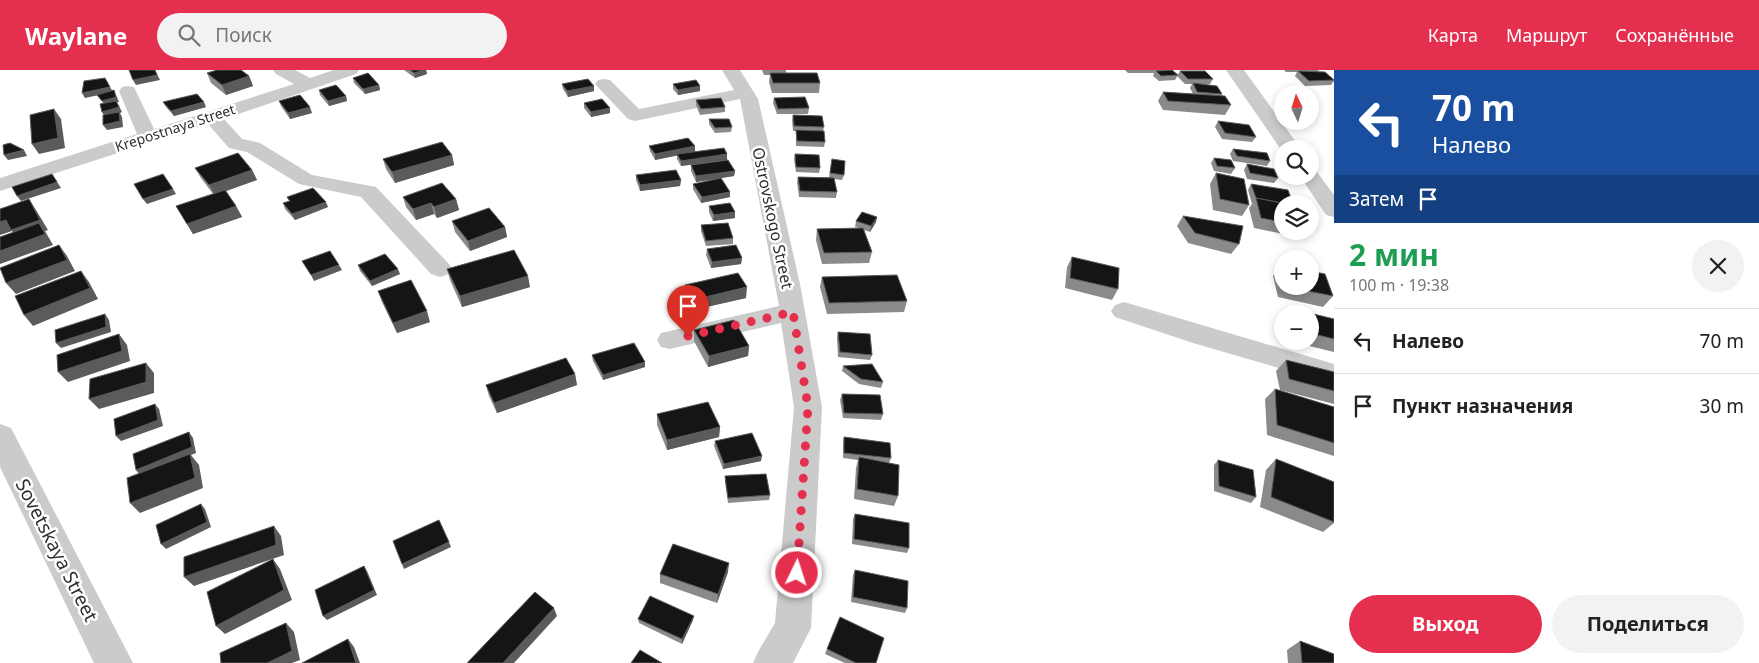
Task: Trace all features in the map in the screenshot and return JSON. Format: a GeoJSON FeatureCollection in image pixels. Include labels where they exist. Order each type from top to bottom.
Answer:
{"type":"FeatureCollection","features":[{"type":"Feature","properties":{"kind":"street"},"geometry":{"type":"LineString","coordinates":[[282,70],[309,85]]}},
{"type":"Feature","properties":{"kind":"street","name":"Krepostnaya Street"},"geometry":{"type":"LineString","coordinates":[[0,185],[350,70]]}},
{"type":"Feature","properties":{"kind":"street","name":"Ostrovskogo Street"},"geometry":{"type":"LineString","coordinates":[[731,70],[745,93],[751,108],[793,312],[808,407],[793,628],[772,663]]}},
{"type":"Feature","properties":{"kind":"street"},"geometry":{"type":"LineString","coordinates":[[1235,70],[1285,140]]}},
{"type":"Feature","properties":{"kind":"street"},"geometry":{"type":"LineString","coordinates":[[604,84],[635,115],[745,93]]}},
{"type":"Feature","properties":{"kind":"street"},"geometry":{"type":"LineString","coordinates":[[128,91],[148,137]]}},
{"type":"Feature","properties":{"kind":"street"},"geometry":{"type":"LineString","coordinates":[[212,116],[236,144],[253,147],[306,180],[368,192],[440,269]]}},
{"type":"Feature","properties":{"kind":"street"},"geometry":{"type":"LineString","coordinates":[[1316,185],[1334,210]]}},
{"type":"Feature","properties":{"kind":"street"},"geometry":{"type":"LineString","coordinates":[[1124,311],[1202,336],[1334,374]]}},
{"type":"Feature","properties":{"kind":"street"},"geometry":{"type":"LineString","coordinates":[[670,340],[793,312]]}},
{"type":"Feature","properties":{"kind":"street","name":"Sovetskaya Street"},"geometry":{"type":"LineString","coordinates":[[0,436],[112,662]]}},
{"type":"Feature","properties":{"kind":"building"},"geometry":{"type":"Polygon","coordinates":[[[129,70],[155,70],[157,75],[133,80],[129,70]]]}},
{"type":"Feature","properties":{"kind":"building"},"geometry":{"type":"Polygon","coordinates":[[[217,70],[241,70],[249,76],[222,85],[207,73],[217,70]]]}},
{"type":"Feature","properties":{"kind":"building"},"geometry":{"type":"Polygon","coordinates":[[[410,70],[424,70],[414,73],[410,70]]]}},
{"type":"Feature","properties":{"kind":"building"},"geometry":{"type":"Polygon","coordinates":[[[1172,70],[1178,75],[1161,76],[1156,71],[1172,70]]]}},
{"type":"Feature","properties":{"kind":"building"},"geometry":{"type":"Polygon","coordinates":[[[1180,71],[1205,71],[1213,79],[1188,79],[1180,71]]]}},
{"type":"Feature","properties":{"kind":"building"},"geometry":{"type":"Polygon","coordinates":[[[1298,71],[1325,72],[1334,80],[1309,81],[1298,71]]]}},
{"type":"Feature","properties":{"kind":"building"},"geometry":{"type":"Polygon","coordinates":[[[368,73],[379,85],[363,89],[353,78],[368,73]]]}},
{"type":"Feature","properties":{"kind":"building"},"geometry":{"type":"Polygon","coordinates":[[[770,73],[817,73],[820,83],[773,83],[770,73]]]}},
{"type":"Feature","properties":{"kind":"building"},"geometry":{"type":"Polygon","coordinates":[[[105,78],[110,87],[82,93],[84,81],[105,78]]]}},
{"type":"Feature","properties":{"kind":"building"},"geometry":{"type":"Polygon","coordinates":[[[588,79],[594,86],[567,91],[562,84],[588,79]]]}},
{"type":"Feature","properties":{"kind":"building"},"geometry":{"type":"Polygon","coordinates":[[[696,80],[700,86],[678,90],[673,84],[696,80]]]}},
{"type":"Feature","properties":{"kind":"building"},"geometry":{"type":"Polygon","coordinates":[[[1193,83],[1217,86],[1222,94],[1197,92],[1193,83]]]}},
{"type":"Feature","properties":{"kind":"building"},"geometry":{"type":"Polygon","coordinates":[[[336,85],[346,96],[328,101],[319,90],[336,85]]]}},
{"type":"Feature","properties":{"kind":"building"},"geometry":{"type":"Polygon","coordinates":[[[114,90],[116,97],[102,101],[97,95],[114,90]]]}},
{"type":"Feature","properties":{"kind":"building"},"geometry":{"type":"Polygon","coordinates":[[[1163,92],[1225,96],[1231,105],[1168,101],[1163,92]]]}},
{"type":"Feature","properties":{"kind":"building"},"geometry":{"type":"Polygon","coordinates":[[[197,94],[204,102],[171,111],[163,102],[197,94]]]}},
{"type":"Feature","properties":{"kind":"building"},"geometry":{"type":"Polygon","coordinates":[[[300,95],[310,107],[288,113],[279,101],[300,95]]]}},
{"type":"Feature","properties":{"kind":"building"},"geometry":{"type":"Polygon","coordinates":[[[805,97],[809,108],[778,109],[774,98],[805,97]]]}},
{"type":"Feature","properties":{"kind":"building"},"geometry":{"type":"Polygon","coordinates":[[[721,98],[725,107],[701,109],[696,100],[721,98]]]}},
{"type":"Feature","properties":{"kind":"building"},"geometry":{"type":"Polygon","coordinates":[[[602,99],[610,108],[591,112],[584,103],[602,99]]]}},
{"type":"Feature","properties":{"kind":"building"},"geometry":{"type":"Polygon","coordinates":[[[116,101],[119,107],[102,112],[100,104],[116,101]]]}},
{"type":"Feature","properties":{"kind":"building"},"geometry":{"type":"Polygon","coordinates":[[[54,109],[58,138],[32,144],[30,115],[54,109]]]}},
{"type":"Feature","properties":{"kind":"building"},"geometry":{"type":"Polygon","coordinates":[[[119,112],[120,121],[103,125],[103,115],[119,112]]]}},
{"type":"Feature","properties":{"kind":"building"},"geometry":{"type":"Polygon","coordinates":[[[793,115],[822,116],[824,127],[794,126],[793,115]]]}},
{"type":"Feature","properties":{"kind":"building"},"geometry":{"type":"Polygon","coordinates":[[[709,119],[729,119],[732,127],[715,128],[709,119]]]}},
{"type":"Feature","properties":{"kind":"building"},"geometry":{"type":"Polygon","coordinates":[[[1218,121],[1249,125],[1256,137],[1225,133],[1218,121]]]}},
{"type":"Feature","properties":{"kind":"building"},"geometry":{"type":"Polygon","coordinates":[[[796,130],[824,131],[825,142],[797,141],[796,130]]]}},
{"type":"Feature","properties":{"kind":"building"},"geometry":{"type":"Polygon","coordinates":[[[688,138],[695,146],[655,154],[649,146],[688,138]]]}},
{"type":"Feature","properties":{"kind":"building"},"geometry":{"type":"Polygon","coordinates":[[[442,142],[452,155],[392,172],[383,159],[442,142]]]}},
{"type":"Feature","properties":{"kind":"building"},"geometry":{"type":"Polygon","coordinates":[[[10,143],[24,150],[4,155],[3,145],[10,143]]]}},
{"type":"Feature","properties":{"kind":"building"},"geometry":{"type":"Polygon","coordinates":[[[724,148],[727,154],[681,161],[677,154],[724,148]]]}},
{"type":"Feature","properties":{"kind":"building"},"geometry":{"type":"Polygon","coordinates":[[[1233,149],[1267,153],[1270,161],[1237,156],[1233,149]]]}},
{"type":"Feature","properties":{"kind":"building"},"geometry":{"type":"Polygon","coordinates":[[[238,153],[252,170],[209,185],[195,168],[238,153]]]}},
{"type":"Feature","properties":{"kind":"building"},"geometry":{"type":"Polygon","coordinates":[[[795,154],[819,155],[820,168],[796,167],[795,154]]]}},
{"type":"Feature","properties":{"kind":"building"},"geometry":{"type":"Polygon","coordinates":[[[1214,158],[1231,160],[1235,168],[1217,166],[1214,158]]]}},
{"type":"Feature","properties":{"kind":"building"},"geometry":{"type":"Polygon","coordinates":[[[832,159],[845,161],[844,175],[830,173],[832,159]]]}},
{"type":"Feature","properties":{"kind":"building"},"geometry":{"type":"Polygon","coordinates":[[[728,160],[735,171],[696,176],[691,165],[728,160]]]}},
{"type":"Feature","properties":{"kind":"building"},"geometry":{"type":"Polygon","coordinates":[[[1247,164],[1274,169],[1274,177],[1250,173],[1247,164]]]}},
{"type":"Feature","properties":{"kind":"building"},"geometry":{"type":"Polygon","coordinates":[[[676,170],[681,180],[640,185],[636,175],[676,170]]]}},
{"type":"Feature","properties":{"kind":"building"},"geometry":{"type":"Polygon","coordinates":[[[1216,173],[1244,179],[1249,205],[1220,199],[1216,173]]]}},
{"type":"Feature","properties":{"kind":"building"},"geometry":{"type":"Polygon","coordinates":[[[52,174],[57,182],[17,196],[12,187],[52,174]]]}},
{"type":"Feature","properties":{"kind":"building"},"geometry":{"type":"Polygon","coordinates":[[[163,174],[173,189],[143,199],[134,184],[163,174]]]}},
{"type":"Feature","properties":{"kind":"building"},"geometry":{"type":"Polygon","coordinates":[[[798,177],[834,178],[837,192],[800,191],[798,177]]]}},
{"type":"Feature","properties":{"kind":"building"},"geometry":{"type":"Polygon","coordinates":[[[721,178],[730,192],[702,197],[693,184],[721,178]]]}},
{"type":"Feature","properties":{"kind":"building"},"geometry":{"type":"Polygon","coordinates":[[[442,183],[456,199],[434,207],[431,203],[413,209],[403,197],[442,183]]]}},
{"type":"Feature","properties":{"kind":"building"},"geometry":{"type":"Polygon","coordinates":[[[1251,184],[1288,190],[1290,195],[1274,195],[1274,201],[1256,198],[1251,184]]]}},
{"type":"Feature","properties":{"kind":"building"},"geometry":{"type":"Polygon","coordinates":[[[313,188],[326,202],[292,214],[283,203],[290,201],[287,197],[313,188]]]}},
{"type":"Feature","properties":{"kind":"building"},"geometry":{"type":"Polygon","coordinates":[[[225,190],[236,206],[187,224],[176,206],[225,190]]]}},
{"type":"Feature","properties":{"kind":"building"},"geometry":{"type":"Polygon","coordinates":[[[1256,198],[1274,201],[1274,220],[1261,218],[1256,198]]]}},
{"type":"Feature","properties":{"kind":"building"},"geometry":{"type":"Polygon","coordinates":[[[29,199],[40,220],[11,230],[6,220],[0,222],[0,209],[29,199]]]}},
{"type":"Feature","properties":{"kind":"building"},"geometry":{"type":"Polygon","coordinates":[[[730,203],[735,212],[714,215],[709,206],[730,203]]]}},
{"type":"Feature","properties":{"kind":"building"},"geometry":{"type":"Polygon","coordinates":[[[489,208],[505,227],[468,241],[452,221],[489,208]]]}},
{"type":"Feature","properties":{"kind":"building"},"geometry":{"type":"Polygon","coordinates":[[[862,212],[877,217],[871,226],[856,221],[862,212]]]}},
{"type":"Feature","properties":{"kind":"building"},"geometry":{"type":"Polygon","coordinates":[[[1183,216],[1243,226],[1239,244],[1195,233],[1183,216]]]}},
{"type":"Feature","properties":{"kind":"building"},"geometry":{"type":"Polygon","coordinates":[[[39,223],[45,234],[0,251],[0,237],[39,223]]]}},
{"type":"Feature","properties":{"kind":"building"},"geometry":{"type":"Polygon","coordinates":[[[728,223],[733,238],[706,241],[701,225],[728,223]]]}},
{"type":"Feature","properties":{"kind":"building"},"geometry":{"type":"Polygon","coordinates":[[[863,228],[872,252],[824,253],[817,229],[863,228]]]}},
{"type":"Feature","properties":{"kind":"building"},"geometry":{"type":"Polygon","coordinates":[[[59,245],[67,260],[6,283],[0,268],[59,245]]]}},
{"type":"Feature","properties":{"kind":"building"},"geometry":{"type":"Polygon","coordinates":[[[736,245],[742,258],[712,262],[707,249],[736,245]]]}},
{"type":"Feature","properties":{"kind":"building"},"geometry":{"type":"Polygon","coordinates":[[[514,250],[528,276],[460,296],[447,269],[514,250]]]}},
{"type":"Feature","properties":{"kind":"building"},"geometry":{"type":"Polygon","coordinates":[[[330,251],[339,265],[311,275],[302,261],[330,251]]]}},
{"type":"Feature","properties":{"kind":"building"},"geometry":{"type":"Polygon","coordinates":[[[385,254],[398,269],[370,281],[358,265],[385,254]]]}},
{"type":"Feature","properties":{"kind":"building"},"geometry":{"type":"Polygon","coordinates":[[[1072,257],[1119,268],[1118,289],[1070,278],[1072,257]]]}},
{"type":"Feature","properties":{"kind":"building"},"geometry":{"type":"Polygon","coordinates":[[[81,271],[90,288],[24,315],[15,296],[81,271]]]}},
{"type":"Feature","properties":{"kind":"building"},"geometry":{"type":"Polygon","coordinates":[[[738,273],[747,287],[693,300],[685,285],[738,273]]]}},
{"type":"Feature","properties":{"kind":"building"},"geometry":{"type":"Polygon","coordinates":[[[1319,273],[1325,274],[1333,296],[1319,293],[1319,273]]]}},
{"type":"Feature","properties":{"kind":"building"},"geometry":{"type":"Polygon","coordinates":[[[897,275],[907,301],[829,303],[822,277],[897,275]]]}},
{"type":"Feature","properties":{"kind":"building"},"geometry":{"type":"Polygon","coordinates":[[[411,280],[427,311],[393,323],[378,291],[411,280]]]}},
{"type":"Feature","properties":{"kind":"building"},"geometry":{"type":"Polygon","coordinates":[[[105,314],[106,327],[56,343],[55,330],[105,314]]]}},
{"type":"Feature","properties":{"kind":"building"},"geometry":{"type":"Polygon","coordinates":[[[1319,315],[1334,319],[1334,339],[1319,335],[1319,315]]]}},
{"type":"Feature","properties":{"kind":"building"},"geometry":{"type":"Polygon","coordinates":[[[734,320],[749,346],[709,356],[694,330],[734,320]]]}},
{"type":"Feature","properties":{"kind":"building"},"geometry":{"type":"Polygon","coordinates":[[[838,332],[870,334],[872,355],[840,352],[838,332]]]}},
{"type":"Feature","properties":{"kind":"building"},"geometry":{"type":"Polygon","coordinates":[[[119,334],[122,351],[58,372],[57,355],[119,334]]]}},
{"type":"Feature","properties":{"kind":"building"},"geometry":{"type":"Polygon","coordinates":[[[634,343],[645,362],[603,375],[592,355],[634,343]]]}},
{"type":"Feature","properties":{"kind":"building"},"geometry":{"type":"Polygon","coordinates":[[[566,358],[575,374],[494,403],[486,385],[566,358]]]}},
{"type":"Feature","properties":{"kind":"building"},"geometry":{"type":"Polygon","coordinates":[[[1286,360],[1334,372],[1334,391],[1289,379],[1286,360]]]}},
{"type":"Feature","properties":{"kind":"building"},"geometry":{"type":"Polygon","coordinates":[[[146,363],[146,382],[89,399],[90,379],[146,363]]]}},
{"type":"Feature","properties":{"kind":"building"},"geometry":{"type":"Polygon","coordinates":[[[872,364],[883,382],[861,379],[843,366],[872,364]]]}},
{"type":"Feature","properties":{"kind":"building"},"geometry":{"type":"Polygon","coordinates":[[[1275,389],[1334,407],[1334,443],[1277,425],[1275,389]]]}},
{"type":"Feature","properties":{"kind":"building"},"geometry":{"type":"Polygon","coordinates":[[[842,394],[880,395],[883,414],[844,413],[842,394]]]}},
{"type":"Feature","properties":{"kind":"building"},"geometry":{"type":"Polygon","coordinates":[[[708,402],[720,427],[667,440],[657,414],[708,402]]]}},
{"type":"Feature","properties":{"kind":"building"},"geometry":{"type":"Polygon","coordinates":[[[155,404],[158,420],[116,436],[114,419],[155,404]]]}},
{"type":"Feature","properties":{"kind":"building"},"geometry":{"type":"Polygon","coordinates":[[[189,432],[192,447],[136,470],[133,454],[189,432]]]}},
{"type":"Feature","properties":{"kind":"building"},"geometry":{"type":"Polygon","coordinates":[[[752,433],[762,456],[724,464],[715,441],[752,433]]]}},
{"type":"Feature","properties":{"kind":"building"},"geometry":{"type":"Polygon","coordinates":[[[844,437],[890,443],[891,458],[844,453],[844,437]]]}},
{"type":"Feature","properties":{"kind":"building"},"geometry":{"type":"Polygon","coordinates":[[[190,454],[195,478],[130,503],[127,478],[190,454]]]}},
{"type":"Feature","properties":{"kind":"building"},"geometry":{"type":"Polygon","coordinates":[[[859,457],[899,465],[898,496],[857,489],[859,457]]]}},
{"type":"Feature","properties":{"kind":"building"},"geometry":{"type":"Polygon","coordinates":[[[1276,459],[1334,482],[1334,522],[1271,497],[1276,459]]]}},
{"type":"Feature","properties":{"kind":"building"},"geometry":{"type":"Polygon","coordinates":[[[1218,460],[1253,470],[1256,497],[1219,486],[1218,460]]]}},
{"type":"Feature","properties":{"kind":"building"},"geometry":{"type":"Polygon","coordinates":[[[766,474],[770,495],[728,498],[725,476],[766,474]]]}},
{"type":"Feature","properties":{"kind":"building"},"geometry":{"type":"Polygon","coordinates":[[[201,504],[207,522],[161,544],[156,525],[201,504]]]}},
{"type":"Feature","properties":{"kind":"building"},"geometry":{"type":"Polygon","coordinates":[[[855,514],[909,523],[909,548],[854,539],[855,514]]]}},
{"type":"Feature","properties":{"kind":"building"},"geometry":{"type":"Polygon","coordinates":[[[439,520],[449,542],[402,564],[393,541],[439,520]]]}},
{"type":"Feature","properties":{"kind":"building"},"geometry":{"type":"Polygon","coordinates":[[[274,526],[276,545],[184,577],[184,557],[274,526]]]}},
{"type":"Feature","properties":{"kind":"building"},"geometry":{"type":"Polygon","coordinates":[[[673,544],[729,563],[718,594],[660,574],[673,544]]]}},
{"type":"Feature","properties":{"kind":"building"},"geometry":{"type":"Polygon","coordinates":[[[273,559],[284,590],[216,626],[207,592],[273,559]]]}},
{"type":"Feature","properties":{"kind":"building"},"geometry":{"type":"Polygon","coordinates":[[[364,566],[374,590],[323,616],[315,590],[364,566]]]}},
{"type":"Feature","properties":{"kind":"building"},"geometry":{"type":"Polygon","coordinates":[[[855,570],[908,581],[907,608],[853,597],[855,570]]]}},
{"type":"Feature","properties":{"kind":"building"},"geometry":{"type":"Polygon","coordinates":[[[535,592],[554,608],[503,663],[467,663],[535,592]]]}},
{"type":"Feature","properties":{"kind":"building"},"geometry":{"type":"Polygon","coordinates":[[[650,596],[694,616],[682,639],[638,619],[650,596]]]}},
{"type":"Feature","properties":{"kind":"building"},"geometry":{"type":"Polygon","coordinates":[[[840,617],[884,638],[876,663],[856,663],[827,649],[840,617]]]}},
{"type":"Feature","properties":{"kind":"building"},"geometry":{"type":"Polygon","coordinates":[[[286,623],[292,651],[267,663],[221,663],[220,653],[286,623]]]}},
{"type":"Feature","properties":{"kind":"building"},"geometry":{"type":"Polygon","coordinates":[[[348,639],[356,663],[302,663],[348,639]]]}},
{"type":"Feature","properties":{"kind":"building"},"geometry":{"type":"Polygon","coordinates":[[[1300,641],[1334,654],[1334,663],[1302,663],[1300,641]]]}},
{"type":"Feature","properties":{"kind":"building"},"geometry":{"type":"Polygon","coordinates":[[[640,650],[662,663],[631,663],[640,650]]]}},
{"type":"Feature","properties":{"kind":"route"},"geometry":{"type":"LineString","coordinates":[[688,336],[793,312],[808,407],[797,573]]}}]}
